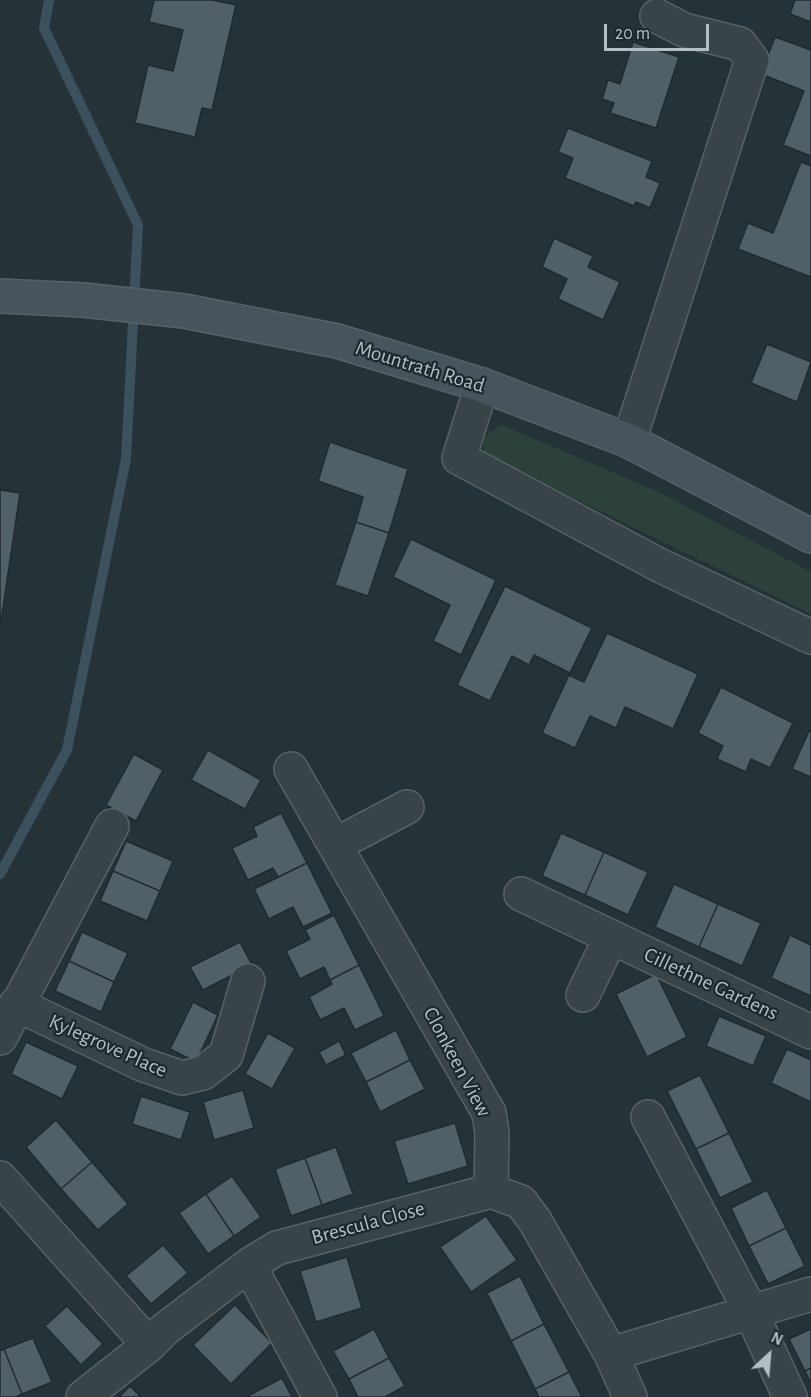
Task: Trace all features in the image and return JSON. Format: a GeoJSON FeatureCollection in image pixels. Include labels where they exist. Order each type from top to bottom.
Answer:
{"type":"FeatureCollection","features":[{"type":"Feature","properties":{"kind":"main road","name":"Mountrath Road"},"geometry":{"type":"LineString","coordinates":[[0,296],[83,300],[184,311],[337,341],[482,385],[629,441],[811,536]]}},
{"type":"Feature","properties":{"kind":"street"},"geometry":{"type":"LineString","coordinates":[[629,441],[752,60],[740,44],[684,30],[657,16]]}},
{"type":"Feature","properties":{"kind":"street"},"geometry":{"type":"LineString","coordinates":[[482,385],[459,458],[659,565],[811,637]]}},
{"type":"Feature","properties":{"kind":"street","name":"Clonkeen View"},"geometry":{"type":"LineString","coordinates":[[291,768],[489,1113],[492,1133],[491,1191]]}},
{"type":"Feature","properties":{"kind":"street"},"geometry":{"type":"LineString","coordinates":[[335,845],[407,807]]}},
{"type":"Feature","properties":{"kind":"street"},"geometry":{"type":"LineString","coordinates":[[0,1038],[112,826]]}},
{"type":"Feature","properties":{"kind":"street","name":"Cillethne Gardens"},"geometry":{"type":"LineString","coordinates":[[521,894],[811,1032]]}},
{"type":"Feature","properties":{"kind":"street"},"geometry":{"type":"LineString","coordinates":[[583,995],[611,937]]}},
{"type":"Feature","properties":{"kind":"street","name":"Kylegrove Place"},"geometry":{"type":"LineString","coordinates":[[16,1004],[144,1065],[182,1078],[203,1073],[226,1055],[248,981]]}},
{"type":"Feature","properties":{"kind":"street"},"geometry":{"type":"LineString","coordinates":[[648,1117],[751,1312],[790,1397]]}},
{"type":"Feature","properties":{"kind":"street"},"geometry":{"type":"LineString","coordinates":[[0,1178],[149,1345]]}},
{"type":"Feature","properties":{"kind":"street"},"geometry":{"type":"LineString","coordinates":[[491,1191],[521,1202],[535,1221],[610,1354],[630,1397]]}},
{"type":"Feature","properties":{"kind":"street","name":"Brescula Close"},"geometry":{"type":"LineString","coordinates":[[83,1397],[149,1345],[165,1329],[249,1265],[277,1248],[491,1191]]}},
{"type":"Feature","properties":{"kind":"street"},"geometry":{"type":"LineString","coordinates":[[249,1265],[320,1397]]}},
{"type":"Feature","properties":{"kind":"street"},"geometry":{"type":"LineString","coordinates":[[610,1354],[811,1294]]}},
{"type":"Feature","properties":{"kind":"green space"},"geometry":{"type":"Polygon","coordinates":[[[501,425],[655,490],[811,572],[811,614],[485,455],[481,439],[501,425]]]}},
{"type":"Feature","properties":{"kind":"building"},"geometry":{"type":"Polygon","coordinates":[[[154,0],[212,0],[236,5],[212,110],[202,108],[195,137],[135,123],[148,65],[173,71],[183,30],[149,22],[154,0]]]}},
{"type":"Feature","properties":{"kind":"building"},"geometry":{"type":"Polygon","coordinates":[[[795,0],[811,0],[811,22],[790,14],[795,0]]]}},
{"type":"Feature","properties":{"kind":"building"},"geometry":{"type":"Polygon","coordinates":[[[775,37],[811,50],[811,156],[783,145],[804,91],[761,74],[775,37]]]}},
{"type":"Feature","properties":{"kind":"building"},"geometry":{"type":"Polygon","coordinates":[[[633,42],[679,57],[656,128],[610,113],[614,103],[602,99],[608,80],[620,84],[633,42]]]}},
{"type":"Feature","properties":{"kind":"building"},"geometry":{"type":"Polygon","coordinates":[[[568,128],[652,161],[646,177],[660,183],[650,208],[636,202],[634,206],[565,178],[573,158],[558,152],[568,128]]]}},
{"type":"Feature","properties":{"kind":"building"},"geometry":{"type":"Polygon","coordinates":[[[801,162],[811,166],[811,277],[738,249],[748,223],[773,233],[801,162]]]}},
{"type":"Feature","properties":{"kind":"building"},"geometry":{"type":"Polygon","coordinates":[[[554,238],[593,256],[588,267],[620,282],[603,320],[558,299],[567,279],[542,267],[554,238]]]}},
{"type":"Feature","properties":{"kind":"building"},"geometry":{"type":"Polygon","coordinates":[[[767,344],[811,362],[797,402],[751,383],[767,344]]]}},
{"type":"Feature","properties":{"kind":"building"},"geometry":{"type":"Polygon","coordinates":[[[330,442],[408,469],[389,533],[356,522],[363,497],[318,481],[330,442]]]}},
{"type":"Feature","properties":{"kind":"building"},"geometry":{"type":"Polygon","coordinates":[[[0,490],[20,493],[0,628],[0,490]]]}},
{"type":"Feature","properties":{"kind":"building"},"geometry":{"type":"Polygon","coordinates":[[[356,522],[389,533],[368,596],[335,585],[356,522]]]}},
{"type":"Feature","properties":{"kind":"building"},"geometry":{"type":"Polygon","coordinates":[[[411,539],[496,580],[461,655],[433,641],[450,605],[393,577],[411,539]]]}},
{"type":"Feature","properties":{"kind":"building"},"geometry":{"type":"Polygon","coordinates":[[[505,586],[592,628],[570,673],[534,655],[529,665],[512,656],[490,701],[457,685],[505,586]]]}},
{"type":"Feature","properties":{"kind":"building"},"geometry":{"type":"Polygon","coordinates":[[[607,633],[698,674],[673,729],[625,707],[616,728],[590,716],[575,748],[542,733],[569,675],[584,682],[607,633]]]}},
{"type":"Feature","properties":{"kind":"building"},"geometry":{"type":"Polygon","coordinates":[[[721,687],[793,723],[770,768],[751,759],[746,772],[717,759],[723,746],[698,733],[721,687]]]}},
{"type":"Feature","properties":{"kind":"building"},"geometry":{"type":"Polygon","coordinates":[[[811,731],[811,777],[792,769],[811,731]]]}},
{"type":"Feature","properties":{"kind":"building"},"geometry":{"type":"Polygon","coordinates":[[[208,750],[261,780],[245,809],[191,780],[208,750]]]}},
{"type":"Feature","properties":{"kind":"building"},"geometry":{"type":"Polygon","coordinates":[[[134,754],[163,770],[136,821],[106,805],[134,754]]]}},
{"type":"Feature","properties":{"kind":"building"},"geometry":{"type":"Polygon","coordinates":[[[281,813],[307,863],[278,877],[273,868],[248,880],[232,848],[257,836],[253,827],[281,813]]]}},
{"type":"Feature","properties":{"kind":"building"},"geometry":{"type":"Polygon","coordinates":[[[561,833],[604,852],[585,895],[542,876],[561,833]]]}},
{"type":"Feature","properties":{"kind":"building"},"geometry":{"type":"Polygon","coordinates":[[[126,841],[173,861],[160,891],[113,871],[126,841]]]}},
{"type":"Feature","properties":{"kind":"building"},"geometry":{"type":"Polygon","coordinates":[[[604,852],[648,872],[628,915],[585,895],[604,852]]]}},
{"type":"Feature","properties":{"kind":"building"},"geometry":{"type":"Polygon","coordinates":[[[307,863],[332,913],[303,927],[293,907],[269,919],[254,889],[307,863]]]}},
{"type":"Feature","properties":{"kind":"building"},"geometry":{"type":"Polygon","coordinates":[[[113,871],[160,891],[147,921],[100,901],[113,871]]]}},
{"type":"Feature","properties":{"kind":"building"},"geometry":{"type":"Polygon","coordinates":[[[674,884],[718,904],[699,947],[655,927],[674,884]]]}},
{"type":"Feature","properties":{"kind":"building"},"geometry":{"type":"Polygon","coordinates":[[[718,904],[761,923],[742,966],[699,947],[718,904]]]}},
{"type":"Feature","properties":{"kind":"building"},"geometry":{"type":"Polygon","coordinates":[[[334,915],[359,965],[330,980],[324,967],[300,979],[286,951],[310,939],[305,930],[334,915]]]}},
{"type":"Feature","properties":{"kind":"building"},"geometry":{"type":"Polygon","coordinates":[[[82,932],[128,953],[114,982],[69,961],[82,932]]]}},
{"type":"Feature","properties":{"kind":"building"},"geometry":{"type":"Polygon","coordinates":[[[790,935],[811,945],[811,996],[771,978],[790,935]]]}},
{"type":"Feature","properties":{"kind":"building"},"geometry":{"type":"Polygon","coordinates":[[[240,942],[252,965],[203,990],[190,967],[240,942]]]}},
{"type":"Feature","properties":{"kind":"building"},"geometry":{"type":"Polygon","coordinates":[[[69,961],[114,982],[101,1012],[55,991],[69,961]]]}},
{"type":"Feature","properties":{"kind":"building"},"geometry":{"type":"Polygon","coordinates":[[[359,965],[384,1016],[355,1030],[344,1008],[320,1020],[309,997],[332,984],[330,980],[359,965]]]}},
{"type":"Feature","properties":{"kind":"building"},"geometry":{"type":"Polygon","coordinates":[[[656,974],[687,1037],[647,1057],[616,994],[656,974]]]}},
{"type":"Feature","properties":{"kind":"building"},"geometry":{"type":"Polygon","coordinates":[[[193,1002],[218,1015],[196,1062],[170,1049],[193,1002]]]}},
{"type":"Feature","properties":{"kind":"building"},"geometry":{"type":"Polygon","coordinates":[[[719,1016],[766,1036],[753,1066],[706,1046],[719,1016]]]}},
{"type":"Feature","properties":{"kind":"building"},"geometry":{"type":"Polygon","coordinates":[[[396,1030],[410,1060],[366,1082],[351,1053],[396,1030]]]}},
{"type":"Feature","properties":{"kind":"building"},"geometry":{"type":"Polygon","coordinates":[[[268,1033],[295,1048],[272,1089],[245,1074],[268,1033]]]}},
{"type":"Feature","properties":{"kind":"building"},"geometry":{"type":"Polygon","coordinates":[[[339,1041],[346,1055],[326,1065],[319,1052],[339,1041]]]}},
{"type":"Feature","properties":{"kind":"building"},"geometry":{"type":"Polygon","coordinates":[[[26,1042],[78,1066],[62,1099],[11,1074],[26,1042]]]}},
{"type":"Feature","properties":{"kind":"building"},"geometry":{"type":"Polygon","coordinates":[[[787,1049],[811,1060],[811,1102],[771,1083],[787,1049]]]}},
{"type":"Feature","properties":{"kind":"building"},"geometry":{"type":"Polygon","coordinates":[[[410,1060],[425,1089],[380,1112],[366,1082],[410,1060]]]}},
{"type":"Feature","properties":{"kind":"building"},"geometry":{"type":"Polygon","coordinates":[[[700,1075],[729,1133],[696,1149],[667,1091],[700,1075]]]}},
{"type":"Feature","properties":{"kind":"building"},"geometry":{"type":"Polygon","coordinates":[[[243,1090],[254,1128],[214,1140],[203,1102],[243,1090]]]}},
{"type":"Feature","properties":{"kind":"building"},"geometry":{"type":"Polygon","coordinates":[[[141,1096],[190,1112],[181,1140],[132,1124],[141,1096]]]}},
{"type":"Feature","properties":{"kind":"building"},"geometry":{"type":"Polygon","coordinates":[[[56,1120],[92,1162],[61,1189],[26,1147],[56,1120]]]}},
{"type":"Feature","properties":{"kind":"building"},"geometry":{"type":"Polygon","coordinates":[[[455,1123],[468,1166],[408,1184],[394,1141],[455,1123]]]}},
{"type":"Feature","properties":{"kind":"building"},"geometry":{"type":"Polygon","coordinates":[[[729,1133],[753,1182],[720,1198],[696,1149],[729,1133]]]}},
{"type":"Feature","properties":{"kind":"building"},"geometry":{"type":"Polygon","coordinates":[[[336,1147],[353,1194],[322,1205],[305,1158],[336,1147]]]}},
{"type":"Feature","properties":{"kind":"building"},"geometry":{"type":"Polygon","coordinates":[[[305,1158],[322,1205],[291,1216],[275,1169],[305,1158]]]}},
{"type":"Feature","properties":{"kind":"building"},"geometry":{"type":"Polygon","coordinates":[[[92,1162],[128,1204],[98,1230],[61,1189],[92,1162]]]}},
{"type":"Feature","properties":{"kind":"building"},"geometry":{"type":"Polygon","coordinates":[[[232,1176],[261,1217],[234,1236],[206,1194],[232,1176]]]}},
{"type":"Feature","properties":{"kind":"building"},"geometry":{"type":"Polygon","coordinates":[[[767,1190],[786,1228],[749,1246],[731,1208],[767,1190]]]}},
{"type":"Feature","properties":{"kind":"building"},"geometry":{"type":"Polygon","coordinates":[[[206,1194],[234,1236],[208,1254],[179,1213],[206,1194]]]}},
{"type":"Feature","properties":{"kind":"building"},"geometry":{"type":"Polygon","coordinates":[[[486,1216],[517,1260],[471,1292],[440,1247],[486,1216]]]}},
{"type":"Feature","properties":{"kind":"building"},"geometry":{"type":"Polygon","coordinates":[[[786,1228],[805,1266],[768,1284],[749,1246],[786,1228]]]}},
{"type":"Feature","properties":{"kind":"building"},"geometry":{"type":"Polygon","coordinates":[[[163,1245],[188,1273],[151,1304],[126,1276],[163,1245]]]}},
{"type":"Feature","properties":{"kind":"building"},"geometry":{"type":"Polygon","coordinates":[[[347,1257],[362,1308],[316,1322],[300,1271],[347,1257]]]}},
{"type":"Feature","properties":{"kind":"building"},"geometry":{"type":"Polygon","coordinates":[[[520,1276],[544,1324],[511,1341],[487,1293],[520,1276]]]}},
{"type":"Feature","properties":{"kind":"building"},"geometry":{"type":"Polygon","coordinates":[[[235,1305],[272,1343],[231,1384],[193,1345],[235,1305]]]}},
{"type":"Feature","properties":{"kind":"building"},"geometry":{"type":"Polygon","coordinates":[[[67,1306],[103,1344],[81,1365],[45,1326],[67,1306]]]}},
{"type":"Feature","properties":{"kind":"building"},"geometry":{"type":"Polygon","coordinates":[[[544,1324],[569,1372],[535,1389],[511,1341],[544,1324]]]}},
{"type":"Feature","properties":{"kind":"building"},"geometry":{"type":"Polygon","coordinates":[[[374,1329],[389,1358],[349,1379],[333,1351],[374,1329]]]}},
{"type":"Feature","properties":{"kind":"building"},"geometry":{"type":"Polygon","coordinates":[[[811,1329],[811,1368],[805,1371],[789,1339],[811,1329]]]}},
{"type":"Feature","properties":{"kind":"building"},"geometry":{"type":"Polygon","coordinates":[[[33,1338],[52,1382],[22,1394],[4,1349],[33,1338]]]}},
{"type":"Feature","properties":{"kind":"building"},"geometry":{"type":"Polygon","coordinates":[[[4,1349],[22,1394],[16,1397],[0,1397],[0,1351],[4,1349]]]}},
{"type":"Feature","properties":{"kind":"building"},"geometry":{"type":"Polygon","coordinates":[[[389,1358],[405,1386],[385,1397],[358,1397],[349,1379],[389,1358]]]}},
{"type":"Feature","properties":{"kind":"building"},"geometry":{"type":"Polygon","coordinates":[[[811,1368],[811,1383],[805,1371],[811,1368]]]}},
{"type":"Feature","properties":{"kind":"building"},"geometry":{"type":"Polygon","coordinates":[[[569,1372],[582,1397],[539,1397],[535,1389],[569,1372]]]}},
{"type":"Feature","properties":{"kind":"building"},"geometry":{"type":"Polygon","coordinates":[[[282,1378],[292,1397],[246,1397],[282,1378]]]}},
{"type":"Feature","properties":{"kind":"building"},"geometry":{"type":"Polygon","coordinates":[[[130,1386],[141,1397],[119,1397],[130,1386]]]}},
{"type":"Feature","properties":{"kind":"waterway"},"geometry":{"type":"LineString","coordinates":[[0,874],[67,750],[126,459],[138,225],[44,28],[49,0]]}}]}
